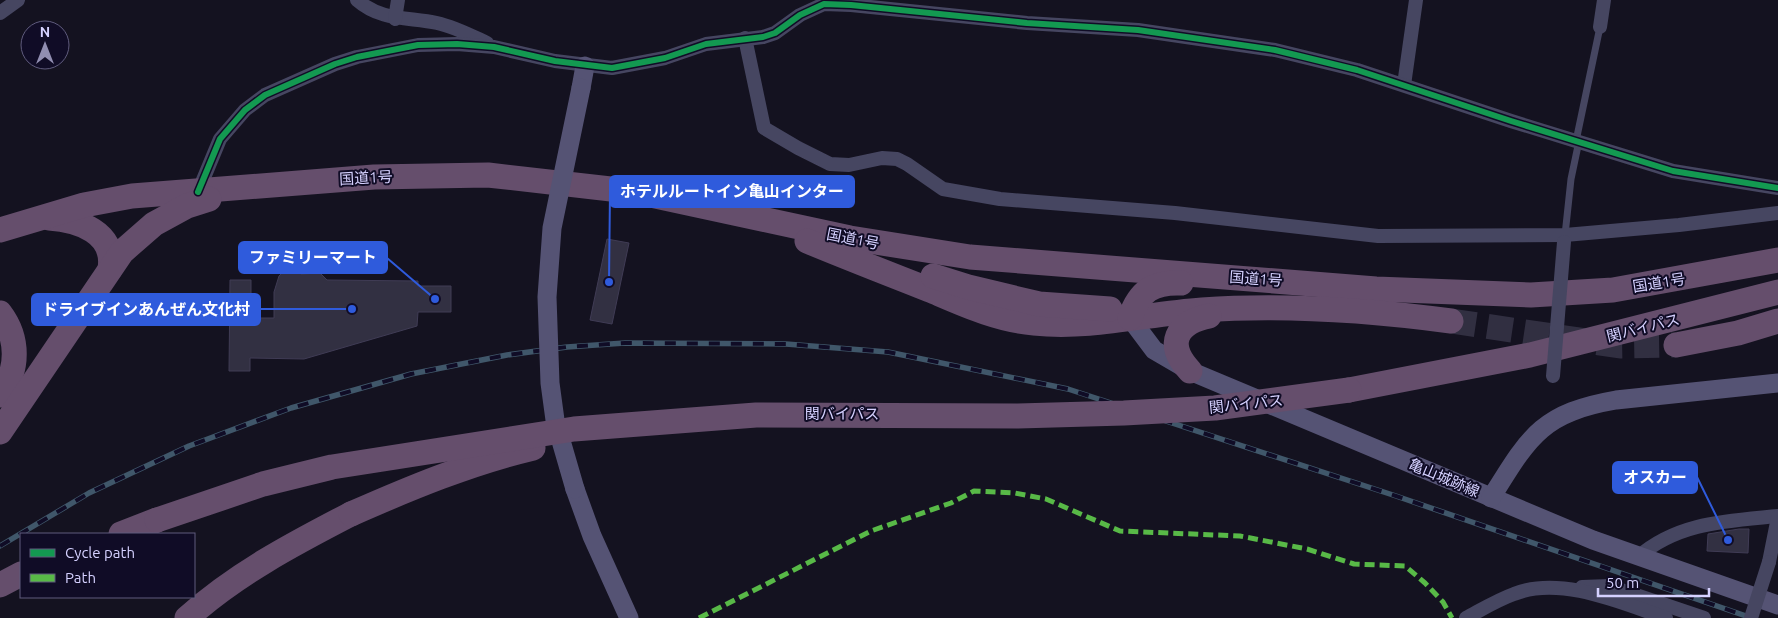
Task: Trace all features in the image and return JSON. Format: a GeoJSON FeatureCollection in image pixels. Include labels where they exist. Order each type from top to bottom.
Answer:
{"type":"FeatureCollection","features":[{"type":"Feature","properties":{"kind":"highway","name":"国道1号"},"geometry":{"type":"LineString","coordinates":[[0,230],[93,203],[132,196],[374,177],[488,175],[637,192],[889,246],[970,257],[1376,289],[1490,295],[1573,294],[1651,284],[1778,260]]}},
{"type":"Feature","properties":{"kind":"highway"},"geometry":{"type":"LineString","coordinates":[[0,432],[110,269],[132,242],[154,224],[187,206],[242,188]]}},
{"type":"Feature","properties":{"kind":"highway"},"geometry":{"type":"LineString","coordinates":[[0,217],[68,203],[132,196]]}},
{"type":"Feature","properties":{"kind":"highway","name":"国道1号"},"geometry":{"type":"LineString","coordinates":[[734,214],[969,307],[1008,319],[1057,324],[1234,308],[1314,308],[1375,311],[1451,321]]}},
{"type":"Feature","properties":{"kind":"highway"},"geometry":{"type":"LineString","coordinates":[[37,218],[68,219],[87,226],[95,232],[110,252],[110,269]]}},
{"type":"Feature","properties":{"kind":"highway"},"geometry":{"type":"LineString","coordinates":[[800,228],[860,251],[968,287],[1039,304],[1112,309],[1130,318],[1138,300],[1159,283],[1376,289]]}},
{"type":"Feature","properties":{"kind":"highway","name":"関バイパス"},"geometry":{"type":"LineString","coordinates":[[702,418],[803,414],[1018,416],[1215,408],[1349,390],[1530,355],[1778,292]]}},
{"type":"Feature","properties":{"kind":"highway"},"geometry":{"type":"LineString","coordinates":[[1190,371],[1178,356],[1177,347],[1181,328],[1188,322],[1220,314],[1314,308]]}},
{"type":"Feature","properties":{"kind":"highway"},"geometry":{"type":"LineString","coordinates":[[0,313],[11,333],[15,359],[8,383],[0,395]]}},
{"type":"Feature","properties":{"kind":"highway"},"geometry":{"type":"LineString","coordinates":[[1676,345],[1738,333],[1778,321]]}},
{"type":"Feature","properties":{"kind":"highway"},"geometry":{"type":"LineString","coordinates":[[124,533],[263,484],[332,467],[574,429],[702,418]]}},
{"type":"Feature","properties":{"kind":"highway"},"geometry":{"type":"LineString","coordinates":[[187,618],[210,598],[241,576],[290,546],[351,514],[409,489],[502,456],[574,438],[702,418]]}},
{"type":"Feature","properties":{"kind":"highway"},"geometry":{"type":"LineString","coordinates":[[0,585],[20,575]]}},
{"type":"Feature","properties":{"kind":"street"},"geometry":{"type":"LineString","coordinates":[[0,13],[18,0]]}},
{"type":"Feature","properties":{"kind":"street"},"geometry":{"type":"LineString","coordinates":[[357,0],[367,9],[395,19],[435,23],[456,28],[494,47]]}},
{"type":"Feature","properties":{"kind":"street"},"geometry":{"type":"LineString","coordinates":[[395,19],[398,0]]}},
{"type":"Feature","properties":{"kind":"street"},"geometry":{"type":"LineString","coordinates":[[1404,85],[1416,0]]}},
{"type":"Feature","properties":{"kind":"street"},"geometry":{"type":"LineString","coordinates":[[1600,27],[1604,0]]}},
{"type":"Feature","properties":{"kind":"street"},"geometry":{"type":"LineString","coordinates":[[198,192],[220,139],[245,110],[265,95],[335,64],[378,52],[436,44],[494,47],[585,66],[612,68],[665,58],[706,44],[763,37],[775,33],[800,15],[824,4],[851,5],[1026,23],[1138,30],[1275,50],[1357,70],[1674,171],[1778,188]]}},
{"type":"Feature","properties":{"kind":"street"},"geometry":{"type":"LineString","coordinates":[[745,38],[764,128],[830,164],[849,165],[882,158],[896,159],[907,164],[942,189],[990,197],[1175,214],[1378,236],[1564,238],[1778,213]]}},
{"type":"Feature","properties":{"kind":"street"},"geometry":{"type":"LineString","coordinates":[[585,66],[552,228],[547,297],[550,383],[555,420],[574,489],[592,536],[629,618]]}},
{"type":"Feature","properties":{"kind":"street"},"geometry":{"type":"LineString","coordinates":[[1554,376],[1564,238]]}},
{"type":"Feature","properties":{"kind":"street","name":"亀山城跡線"},"geometry":{"type":"LineString","coordinates":[[1130,318],[1142,338],[1154,350],[1190,371],[1593,540],[1778,605]]}},
{"type":"Feature","properties":{"kind":"street"},"geometry":{"type":"LineString","coordinates":[[1491,498],[1518,453],[1537,431],[1563,414],[1591,404],[1616,400],[1778,383]]}},
{"type":"Feature","properties":{"kind":"street"},"geometry":{"type":"LineString","coordinates":[[1638,557],[1653,543],[1710,522],[1778,516],[1769,562],[1751,618]]}},
{"type":"Feature","properties":{"kind":"street"},"geometry":{"type":"LineString","coordinates":[[1568,589],[1595,585],[1609,586],[1704,618]]}},
{"type":"Feature","properties":{"kind":"street"},"geometry":{"type":"LineString","coordinates":[[1466,618],[1515,593],[1544,589],[1568,589],[1590,592],[1666,618]]}},
{"type":"Feature","properties":{"kind":"lane"},"geometry":{"type":"LineString","coordinates":[[1564,238],[1577,141],[1600,27]]}},
{"type":"Feature","properties":{"kind":"building"},"geometry":{"type":"Polygon","coordinates":[[[607,239],[629,243],[612,324],[590,320],[607,239]]]}},
{"type":"Feature","properties":{"kind":"building"},"geometry":{"type":"Polygon","coordinates":[[[300,265],[301,274],[320,273],[327,280],[418,281],[418,286],[451,286],[451,312],[418,312],[417,326],[304,359],[250,358],[250,371],[229,371],[230,280],[251,280],[251,318],[274,318],[274,292],[279,276],[286,269],[300,265]]]}},
{"type":"Feature","properties":{"kind":"building"},"geometry":{"type":"Polygon","coordinates":[[[1749,529],[1748,553],[1707,551],[1708,534],[1749,529]]]}},
{"type":"Feature","properties":{"kind":"tunnel"},"geometry":{"type":"LineString","coordinates":[[1451,321],[1620,346],[1676,345]]}},
{"type":"Feature","properties":{"kind":"railway"},"geometry":{"type":"LineString","coordinates":[[22,533],[89,493],[189,446],[291,408],[411,374],[507,355],[567,347],[625,343],[786,344],[888,352],[1068,389],[1396,496],[1752,618]]}},
{"type":"Feature","properties":{"kind":"railway"},"geometry":{"type":"LineString","coordinates":[[0,546],[20,534]]}},
{"type":"Feature","properties":{"kind":"marked path"},"geometry":{"type":"LineString","coordinates":[[699,618],[871,531],[951,503],[974,491],[1015,493],[1046,499],[1120,531],[1240,536],[1307,549],[1354,564],[1405,566],[1443,602],[1452,618]]}},
{"type":"Feature","properties":{"kind":"cycle path"},"geometry":{"type":"LineString","coordinates":[[198,192],[220,139],[245,110],[265,95],[335,64],[357,57],[418,45],[457,44],[494,47],[555,61],[612,68],[665,58],[706,44],[763,37],[775,33],[800,15],[824,4],[851,5],[1027,23],[1138,30],[1275,50],[1357,70],[1511,121],[1673,171],[1778,188]]}},
{"type":"Feature","properties":{"kind":"place","name":"ホテルルートイン亀山インター"},"geometry":{"type":"Point","coordinates":[609,282]}},
{"type":"Feature","properties":{"kind":"place","name":"ファミリーマート"},"geometry":{"type":"Point","coordinates":[435,299]}},
{"type":"Feature","properties":{"kind":"place","name":"ドライブインあんぜん文化村"},"geometry":{"type":"Point","coordinates":[352,309]}},
{"type":"Feature","properties":{"kind":"place","name":"オスカー"},"geometry":{"type":"Point","coordinates":[1728,540]}}]}
